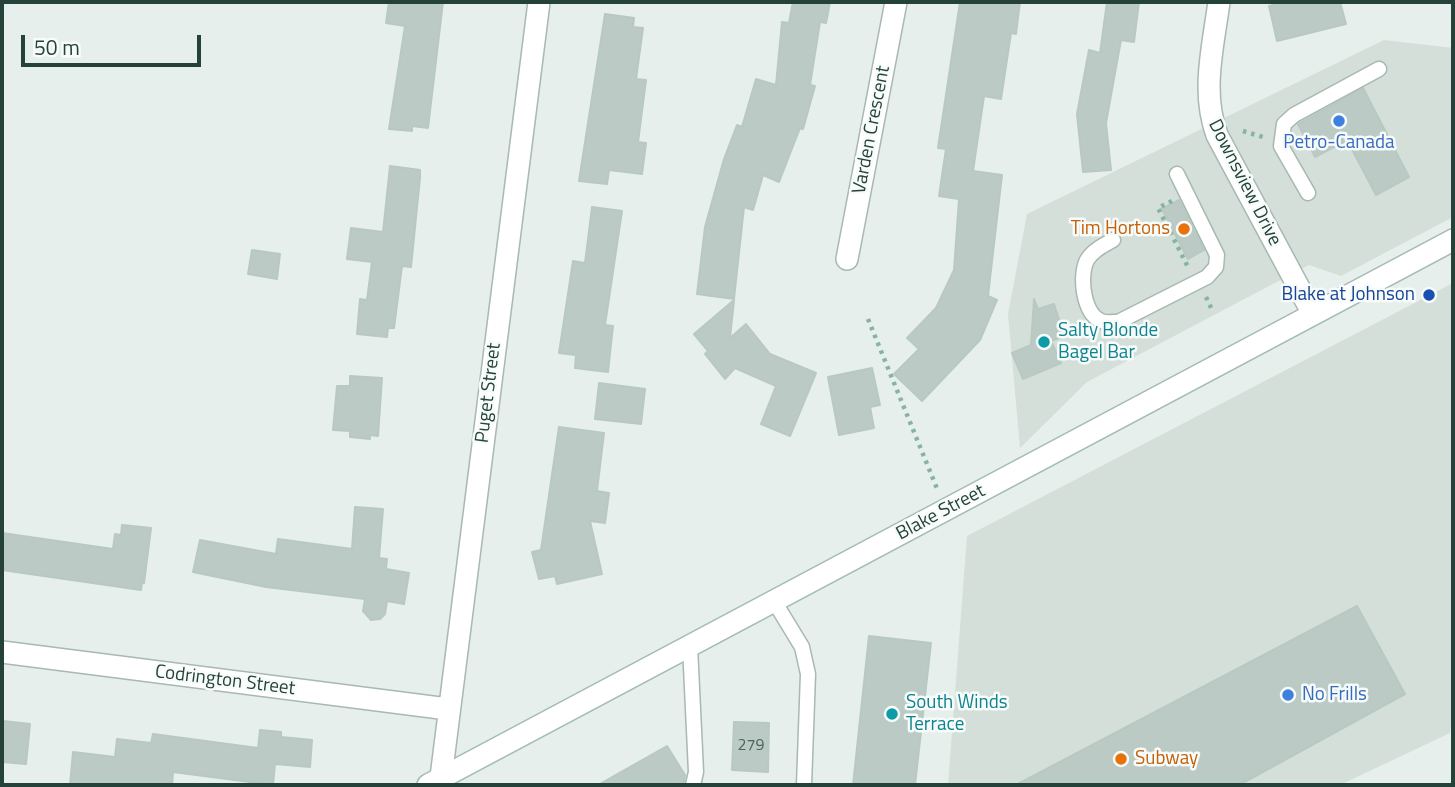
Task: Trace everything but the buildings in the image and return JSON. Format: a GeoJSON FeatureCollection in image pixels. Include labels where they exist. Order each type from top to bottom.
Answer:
{"type":"FeatureCollection","features":[{"type":"Feature","properties":{"kind":"street","name":"Puget Street"},"geometry":{"type":"LineString","coordinates":[[436,783],[448,709],[539,2]]}},
{"type":"Feature","properties":{"kind":"street","name":"Varden Crescent"},"geometry":{"type":"LineString","coordinates":[[847,259],[896,2]]}},
{"type":"Feature","properties":{"kind":"street","name":"Downsview Drive"},"geometry":{"type":"LineString","coordinates":[[1219,2],[1207,95],[1209,114],[1221,142],[1313,314]]}},
{"type":"Feature","properties":{"kind":"street","name":"Blake Street"},"geometry":{"type":"LineString","coordinates":[[436,783],[1453,240]]}},
{"type":"Feature","properties":{"kind":"street","name":"Codrington Street"},"geometry":{"type":"LineString","coordinates":[[2,652],[448,709]]}},
{"type":"Feature","properties":{"kind":"lane"},"geometry":{"type":"LineString","coordinates":[[1308,193],[1281,146],[1284,124],[1294,115],[1379,69]]}},
{"type":"Feature","properties":{"kind":"lane"},"geometry":{"type":"LineString","coordinates":[[1113,240],[1088,259],[1084,271],[1086,298],[1092,313],[1101,321],[1118,322],[1207,276],[1216,267],[1217,255],[1177,174]]}},
{"type":"Feature","properties":{"kind":"lane"},"geometry":{"type":"LineString","coordinates":[[774,601],[802,647],[808,674],[804,785]]}},
{"type":"Feature","properties":{"kind":"lane"},"geometry":{"type":"LineString","coordinates":[[690,646],[696,772],[693,785]]}},
{"type":"Feature","properties":{"kind":"path"},"geometry":{"type":"LineString","coordinates":[[1243,131],[1270,139]]}},
{"type":"Feature","properties":{"kind":"path"},"geometry":{"type":"LineString","coordinates":[[1176,198],[1157,208],[1192,274]]}},
{"type":"Feature","properties":{"kind":"path"},"geometry":{"type":"LineString","coordinates":[[1202,290],[1213,312]]}},
{"type":"Feature","properties":{"kind":"path"},"geometry":{"type":"LineString","coordinates":[[868,319],[941,498]]}},
{"type":"Feature","properties":{"kind":"shaded area"},"geometry":{"type":"Polygon","coordinates":[[[1384,40],[1453,48],[1453,217],[1341,276],[1309,265],[1087,382],[1020,448],[1008,314],[1027,214],[1384,40]]]}},
{"type":"Feature","properties":{"kind":"shaded area"},"geometry":{"type":"Polygon","coordinates":[[[1453,283],[1453,707],[1450,733],[1340,785],[948,785],[967,536],[1453,283]]]}},
{"type":"Feature","properties":{"kind":"place","name":"Petro-Canada"},"geometry":{"type":"Point","coordinates":[1339,121]}},
{"type":"Feature","properties":{"kind":"place","name":"Tim Hortons"},"geometry":{"type":"Point","coordinates":[1184,229]}},
{"type":"Feature","properties":{"kind":"place","name":"Blake at Johnson"},"geometry":{"type":"Point","coordinates":[1429,295]}},
{"type":"Feature","properties":{"kind":"place","name":"Salty Blonde Bagel Bar"},"geometry":{"type":"Point","coordinates":[1044,342]}},
{"type":"Feature","properties":{"kind":"place","name":"No Frills"},"geometry":{"type":"Point","coordinates":[1288,695]}},
{"type":"Feature","properties":{"kind":"place","name":"South Winds Terrace"},"geometry":{"type":"Point","coordinates":[892,714]}},
{"type":"Feature","properties":{"kind":"place","name":"Subway"},"geometry":{"type":"Point","coordinates":[1121,759]}}]}
